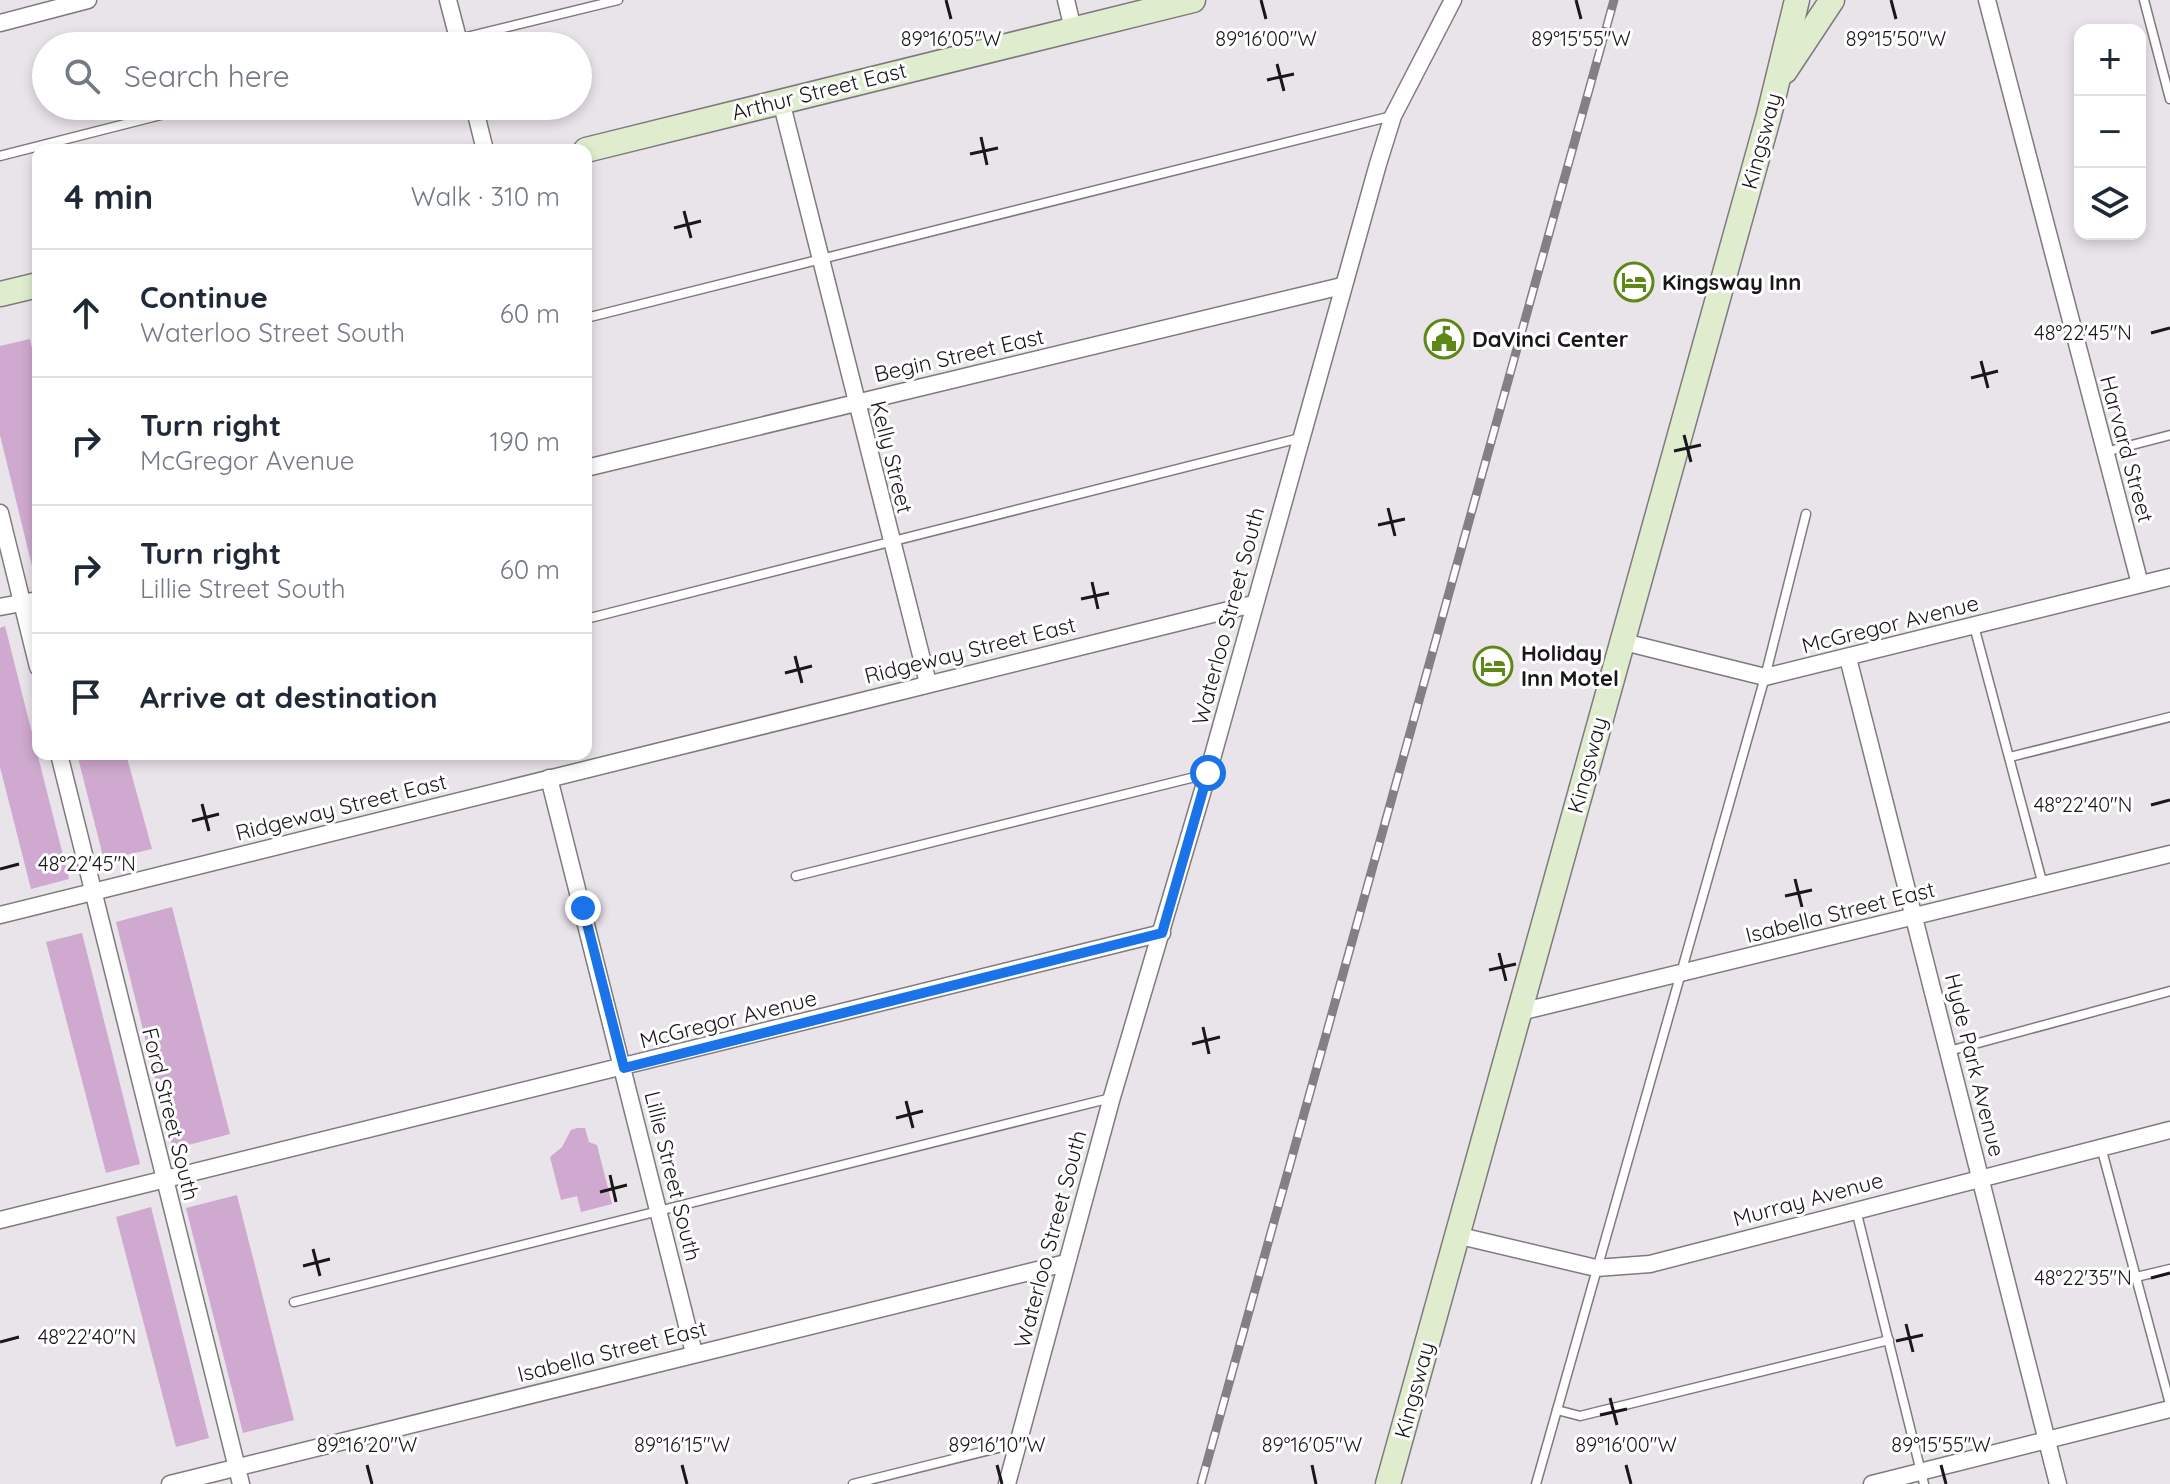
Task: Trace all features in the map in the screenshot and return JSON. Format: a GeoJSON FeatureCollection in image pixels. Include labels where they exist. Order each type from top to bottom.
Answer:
{"type":"FeatureCollection","features":[{"type":"Feature","properties":{"kind":"main road","name":"Arthur Street East"},"geometry":{"type":"LineString","coordinates":[[592,148],[1193,0]]}},
{"type":"Feature","properties":{"kind":"main road"},"geometry":{"type":"LineString","coordinates":[[1777,83],[1790,0]]}},
{"type":"Feature","properties":{"kind":"main road","name":"Kingsway"},"geometry":{"type":"LineString","coordinates":[[1388,1484],[1777,83],[1797,0]]}},
{"type":"Feature","properties":{"kind":"main road"},"geometry":{"type":"LineString","coordinates":[[1777,83],[1832,0]]}},
{"type":"Feature","properties":{"kind":"main road"},"geometry":{"type":"LineString","coordinates":[[0,294],[32,286]]}},
{"type":"Feature","properties":{"kind":"street"},"geometry":{"type":"LineString","coordinates":[[0,23],[88,0]]}},
{"type":"Feature","properties":{"kind":"street"},"geometry":{"type":"LineString","coordinates":[[448,0],[456,32]]}},
{"type":"Feature","properties":{"kind":"street"},"geometry":{"type":"LineString","coordinates":[[1066,0],[1073,29]]}},
{"type":"Feature","properties":{"kind":"street","name":"Waterloo Street South"},"geometry":{"type":"LineString","coordinates":[[1007,1484],[1112,1097],[1208,773],[1342,286],[1393,116],[1453,0]]}},
{"type":"Feature","properties":{"kind":"street","name":"Harvard Street"},"geometry":{"type":"LineString","coordinates":[[1987,0],[2140,584]]}},
{"type":"Feature","properties":{"kind":"street","name":"Kelly Street"},"geometry":{"type":"LineString","coordinates":[[781,101],[928,683]]}},
{"type":"Feature","properties":{"kind":"street"},"geometry":{"type":"LineString","coordinates":[[478,120],[484,144]]}},
{"type":"Feature","properties":{"kind":"street","name":"Begin Street East"},"geometry":{"type":"LineString","coordinates":[[592,467],[1342,286]]}},
{"type":"Feature","properties":{"kind":"street"},"geometry":{"type":"LineString","coordinates":[[0,513],[30,601],[0,607]]}},
{"type":"Feature","properties":{"kind":"street","name":"McGregor Avenue"},"geometry":{"type":"LineString","coordinates":[[1620,641],[1765,677],[2170,577]]}},
{"type":"Feature","properties":{"kind":"street","name":"Ridgeway Street East"},"geometry":{"type":"LineString","coordinates":[[0,915],[1253,604]]}},
{"type":"Feature","properties":{"kind":"street","name":"Hyde Park Avenue"},"geometry":{"type":"LineString","coordinates":[[1848,658],[2058,1484]]}},
{"type":"Feature","properties":{"kind":"street","name":"Ford Street South"},"geometry":{"type":"LineString","coordinates":[[60,760],[239,1476]]}},
{"type":"Feature","properties":{"kind":"street","name":"Lillie Street South"},"geometry":{"type":"LineString","coordinates":[[549,778],[694,1353]]}},
{"type":"Feature","properties":{"kind":"street","name":"Isabella Street East"},"geometry":{"type":"LineString","coordinates":[[1520,1012],[2170,854]]}},
{"type":"Feature","properties":{"kind":"street","name":"McGregor Avenue"},"geometry":{"type":"LineString","coordinates":[[0,1220],[1162,933]]}},
{"type":"Feature","properties":{"kind":"street","name":"Murray Avenue"},"geometry":{"type":"LineString","coordinates":[[1456,1235],[1596,1268],[1650,1264],[2170,1130]]}},
{"type":"Feature","properties":{"kind":"street","name":"Isabella Street East"},"geometry":{"type":"LineString","coordinates":[[170,1484],[239,1476],[694,1353],[1066,1263]]}},
{"type":"Feature","properties":{"kind":"street"},"geometry":{"type":"LineString","coordinates":[[1872,1484],[1923,1478],[2170,1407]]}},
{"type":"Feature","properties":{"kind":"lane"},"geometry":{"type":"LineString","coordinates":[[497,32],[618,0]]}},
{"type":"Feature","properties":{"kind":"lane"},"geometry":{"type":"LineString","coordinates":[[2144,0],[2170,99]]}},
{"type":"Feature","properties":{"kind":"lane"},"geometry":{"type":"LineString","coordinates":[[592,317],[1393,116]]}},
{"type":"Feature","properties":{"kind":"lane"},"geometry":{"type":"LineString","coordinates":[[47,144],[141,120]]}},
{"type":"Feature","properties":{"kind":"lane"},"geometry":{"type":"LineString","coordinates":[[0,156],[32,148]]}},
{"type":"Feature","properties":{"kind":"lane"},"geometry":{"type":"LineString","coordinates":[[2104,452],[2170,435]]}},
{"type":"Feature","properties":{"kind":"lane"},"geometry":{"type":"LineString","coordinates":[[592,618],[1300,438]]}},
{"type":"Feature","properties":{"kind":"lane"},"geometry":{"type":"LineString","coordinates":[[1536,1484],[1765,677],[1806,514]]}},
{"type":"Feature","properties":{"kind":"lane"},"geometry":{"type":"LineString","coordinates":[[1974,626],[2043,885]]}},
{"type":"Feature","properties":{"kind":"lane"},"geometry":{"type":"LineString","coordinates":[[2010,757],[2170,717]]}},
{"type":"Feature","properties":{"kind":"lane"},"geometry":{"type":"LineString","coordinates":[[796,876],[1208,773]]}},
{"type":"Feature","properties":{"kind":"lane"},"geometry":{"type":"LineString","coordinates":[[1949,1051],[2170,991]]}},
{"type":"Feature","properties":{"kind":"lane"},"geometry":{"type":"LineString","coordinates":[[294,1302],[1112,1097]]}},
{"type":"Feature","properties":{"kind":"lane"},"geometry":{"type":"LineString","coordinates":[[2101,1147],[2170,1407]]}},
{"type":"Feature","properties":{"kind":"lane"},"geometry":{"type":"LineString","coordinates":[[1856,1209],[1923,1478]]}},
{"type":"Feature","properties":{"kind":"lane"},"geometry":{"type":"LineString","coordinates":[[2136,1277],[2170,1269]]}},
{"type":"Feature","properties":{"kind":"lane"},"geometry":{"type":"LineString","coordinates":[[1557,1410],[1580,1416],[1889,1340]]}},
{"type":"Feature","properties":{"kind":"lane"},"geometry":{"type":"LineString","coordinates":[[853,1484],[1018,1443]]}},
{"type":"Feature","properties":{"kind":"shaded area"},"geometry":{"type":"Polygon","coordinates":[[[30,339],[32,348],[32,566],[0,435],[0,346],[30,339]]]}},
{"type":"Feature","properties":{"kind":"shaded area"},"geometry":{"type":"Polygon","coordinates":[[[5,626],[32,733],[32,760],[39,760],[69,879],[31,889],[0,767],[0,628],[5,626]]]}},
{"type":"Feature","properties":{"kind":"shaded area"},"geometry":{"type":"Polygon","coordinates":[[[79,760],[128,760],[152,849],[104,860],[79,760]]]}},
{"type":"Feature","properties":{"kind":"shaded area"},"geometry":{"type":"Polygon","coordinates":[[[172,907],[230,1134],[173,1149],[116,922],[172,907]]]}},
{"type":"Feature","properties":{"kind":"shaded area"},"geometry":{"type":"Polygon","coordinates":[[[82,933],[140,1164],[106,1173],[46,942],[82,933]]]}},
{"type":"Feature","properties":{"kind":"shaded area"},"geometry":{"type":"Polygon","coordinates":[[[585,1128],[589,1142],[597,1145],[612,1204],[581,1212],[577,1196],[561,1200],[550,1157],[562,1147],[571,1130],[585,1128]]]}},
{"type":"Feature","properties":{"kind":"shaded area"},"geometry":{"type":"Polygon","coordinates":[[[237,1195],[294,1420],[243,1433],[186,1208],[237,1195]]]}},
{"type":"Feature","properties":{"kind":"shaded area"},"geometry":{"type":"Polygon","coordinates":[[[151,1207],[209,1438],[176,1447],[116,1217],[151,1207]]]}},
{"type":"Feature","properties":{"kind":"railway"},"geometry":{"type":"LineString","coordinates":[[1201,1484],[1614,0]]}},
{"type":"Feature","properties":{"kind":"place","name":"Kingsway Inn"},"geometry":{"type":"Point","coordinates":[1634,282]}},
{"type":"Feature","properties":{"kind":"place","name":"DaVinci Center"},"geometry":{"type":"Point","coordinates":[1444,339]}},
{"type":"Feature","properties":{"kind":"place","name":"Holiday Inn Motel"},"geometry":{"type":"Point","coordinates":[1493,666]}},
{"type":"Feature","properties":{"kind":"route"},"geometry":{"type":"LineString","coordinates":[[583,908],[624,1068],[1162,933],[1208,773]]}}]}
